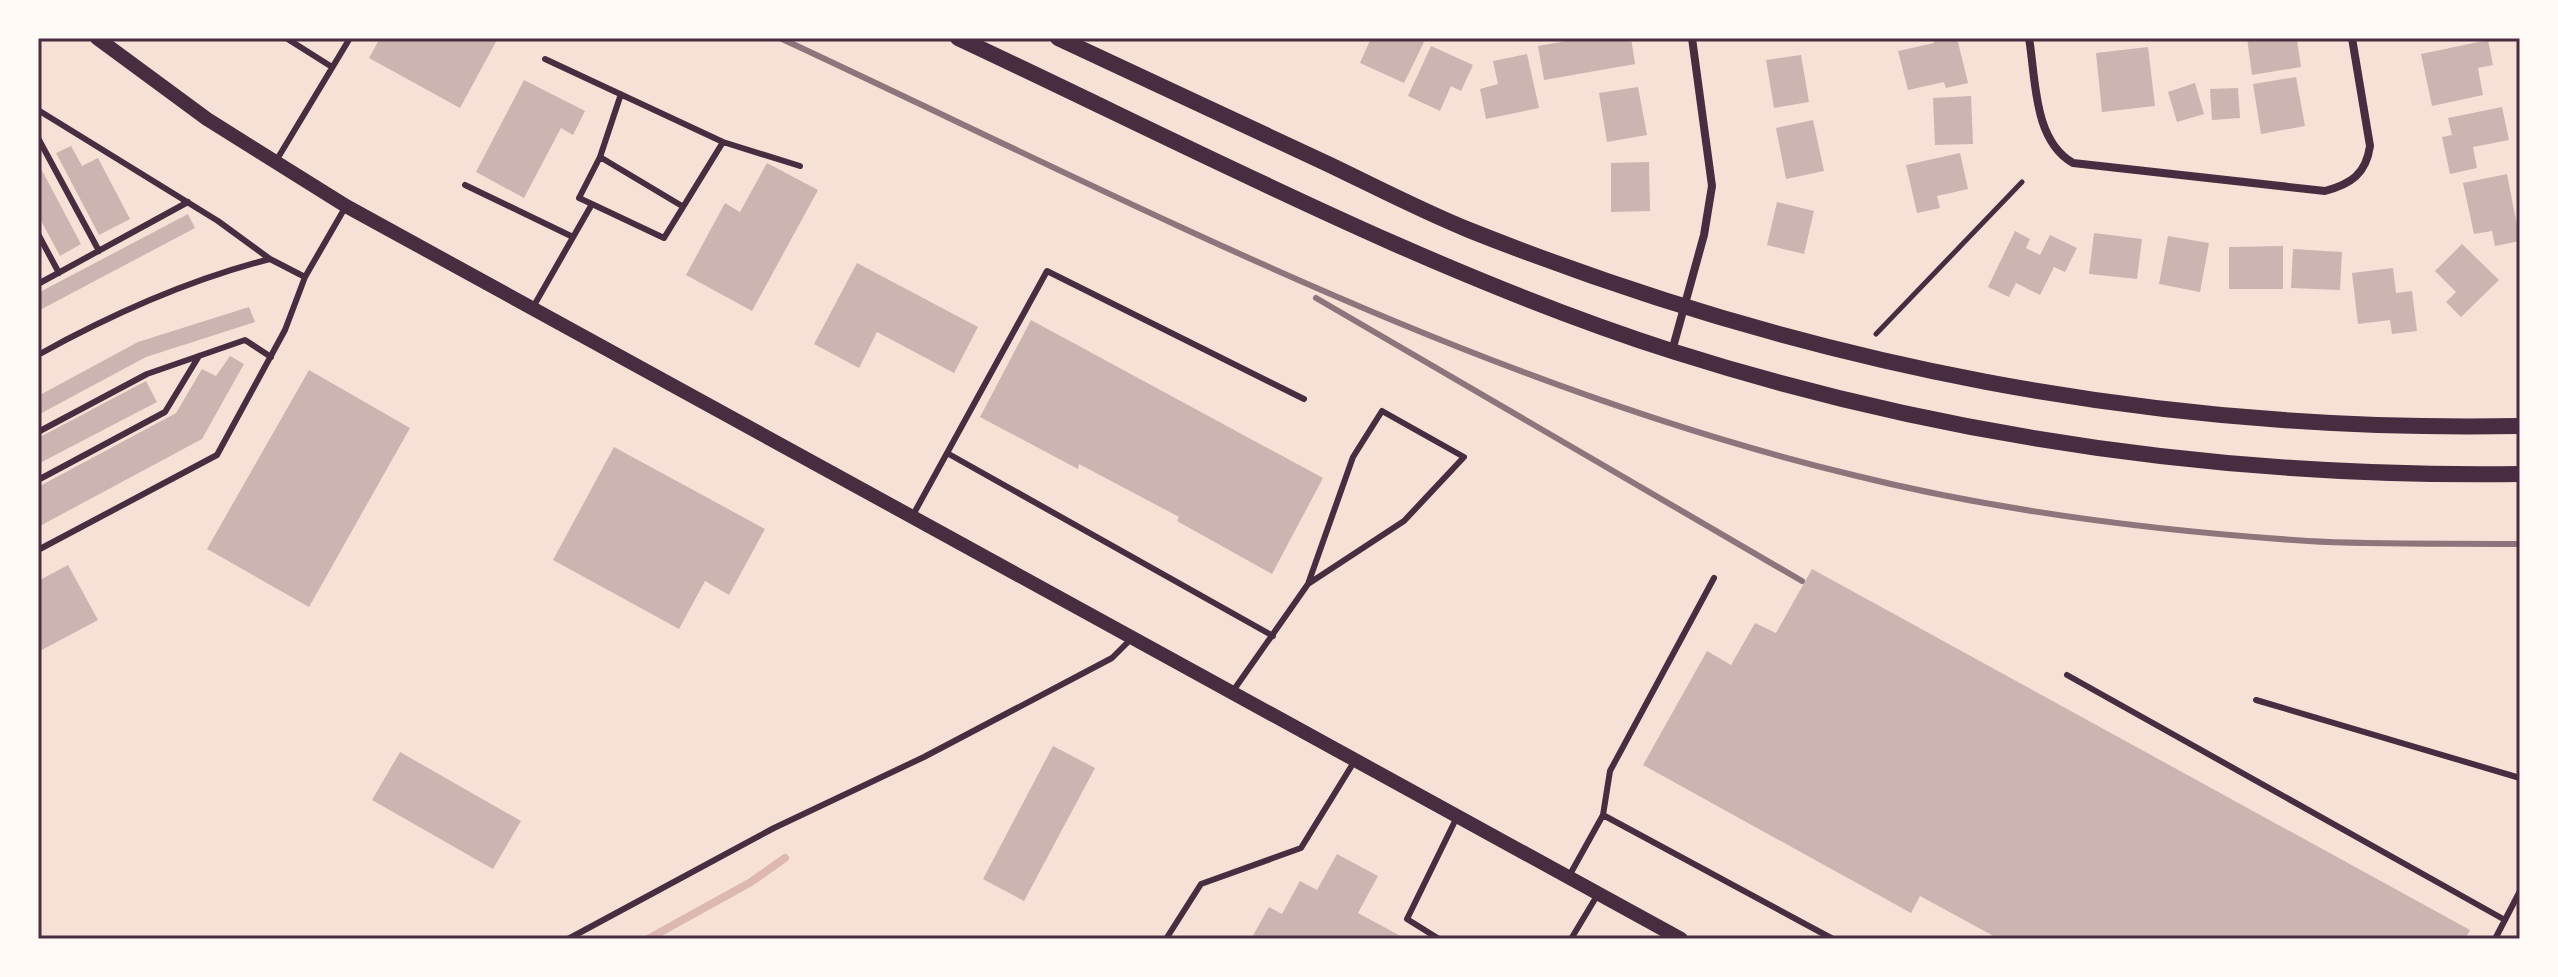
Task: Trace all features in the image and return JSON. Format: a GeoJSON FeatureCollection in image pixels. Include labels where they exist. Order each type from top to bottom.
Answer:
{"type":"FeatureCollection","features":[{"type":"Feature","properties":{"kind":"main road"},"geometry":{"type":"LineString","coordinates":[[958,38],[1422,255],[1548,306],[1672,351],[1858,404],[1989,432],[2092,448],[2286,469],[2423,475],[2520,474]]}},
{"type":"Feature","properties":{"kind":"main road"},"geometry":{"type":"LineString","coordinates":[[1058,38],[1466,229],[1685,308],[1884,362],[2094,403],[2284,422],[2520,426]]}},
{"type":"Feature","properties":{"kind":"street"},"geometry":{"type":"LineString","coordinates":[[97,38],[274,164],[346,206],[1681,939]]}},
{"type":"Feature","properties":{"kind":"street"},"geometry":{"type":"LineString","coordinates":[[1672,351],[1704,235],[1712,186],[1692,38]]}},
{"type":"Feature","properties":{"kind":"street"},"geometry":{"type":"LineString","coordinates":[[2029,38],[2045,133],[2055,150],[2073,163],[2325,191],[2358,177],[2368,158],[2370,146],[2352,38]]}},
{"type":"Feature","properties":{"kind":"lane"},"geometry":{"type":"LineString","coordinates":[[286,38],[332,67]]}},
{"type":"Feature","properties":{"kind":"lane"},"geometry":{"type":"LineString","coordinates":[[274,164],[350,38]]}},
{"type":"Feature","properties":{"kind":"lane"},"geometry":{"type":"LineString","coordinates":[[545,59],[723,142],[800,166]]}},
{"type":"Feature","properties":{"kind":"lane"},"geometry":{"type":"LineString","coordinates":[[621,94],[600,157],[579,198],[664,238],[723,142]]}},
{"type":"Feature","properties":{"kind":"lane"},"geometry":{"type":"LineString","coordinates":[[38,110],[188,202],[270,259],[305,277]]}},
{"type":"Feature","properties":{"kind":"lane"},"geometry":{"type":"LineString","coordinates":[[38,138],[99,251]]}},
{"type":"Feature","properties":{"kind":"lane"},"geometry":{"type":"LineString","coordinates":[[600,157],[682,206]]}},
{"type":"Feature","properties":{"kind":"lane"},"geometry":{"type":"LineString","coordinates":[[465,185],[573,237]]}},
{"type":"Feature","properties":{"kind":"lane"},"geometry":{"type":"LineString","coordinates":[[38,284],[188,202]]}},
{"type":"Feature","properties":{"kind":"lane"},"geometry":{"type":"LineString","coordinates":[[532,309],[592,204]]}},
{"type":"Feature","properties":{"kind":"lane"},"geometry":{"type":"LineString","coordinates":[[38,550],[217,455],[271,357],[305,277],[346,206]]}},
{"type":"Feature","properties":{"kind":"lane"},"geometry":{"type":"LineString","coordinates":[[38,234],[59,273]]}},
{"type":"Feature","properties":{"kind":"lane"},"geometry":{"type":"LineString","coordinates":[[38,355],[115,313],[225,271],[270,259]]}},
{"type":"Feature","properties":{"kind":"lane"},"geometry":{"type":"LineString","coordinates":[[911,518],[1047,271],[1304,399]]}},
{"type":"Feature","properties":{"kind":"lane"},"geometry":{"type":"LineString","coordinates":[[38,432],[147,374],[245,340],[271,357]]}},
{"type":"Feature","properties":{"kind":"lane"},"geometry":{"type":"LineString","coordinates":[[38,480],[165,412],[199,356]]}},
{"type":"Feature","properties":{"kind":"lane"},"geometry":{"type":"LineString","coordinates":[[1231,694],[1308,584],[1353,457],[1382,411],[1464,457],[1404,521],[1308,584]]}},
{"type":"Feature","properties":{"kind":"lane"},"geometry":{"type":"LineString","coordinates":[[947,453],[1273,636]]}},
{"type":"Feature","properties":{"kind":"lane"},"geometry":{"type":"LineString","coordinates":[[1568,878],[1603,815],[1610,771],[1714,578]]}},
{"type":"Feature","properties":{"kind":"lane"},"geometry":{"type":"LineString","coordinates":[[568,939],[774,828],[924,757],[1098,665],[1131,639]]}},
{"type":"Feature","properties":{"kind":"lane"},"geometry":{"type":"LineString","coordinates":[[2067,675],[2505,920]]}},
{"type":"Feature","properties":{"kind":"lane"},"geometry":{"type":"LineString","coordinates":[[2256,700],[2520,778]]}},
{"type":"Feature","properties":{"kind":"lane"},"geometry":{"type":"LineString","coordinates":[[1166,939],[1201,884],[1301,848],[1355,761]]}},
{"type":"Feature","properties":{"kind":"lane"},"geometry":{"type":"LineString","coordinates":[[1603,815],[1833,939]]}},
{"type":"Feature","properties":{"kind":"lane"},"geometry":{"type":"LineString","coordinates":[[1439,939],[1407,919],[1457,817]]}},
{"type":"Feature","properties":{"kind":"lane"},"geometry":{"type":"LineString","coordinates":[[2495,939],[2520,891]]}},
{"type":"Feature","properties":{"kind":"lane"},"geometry":{"type":"LineString","coordinates":[[1571,939],[1598,893]]}},
{"type":"Feature","properties":{"kind":"path"},"geometry":{"type":"LineString","coordinates":[[1876,334],[2022,182]]}},
{"type":"Feature","properties":{"kind":"building"},"geometry":{"type":"Polygon","coordinates":[[[380,38],[498,38],[460,108],[369,58],[380,38]]]}},
{"type":"Feature","properties":{"kind":"building"},"geometry":{"type":"Polygon","coordinates":[[[1371,38],[1416,38],[1424,42],[1404,83],[1360,63],[1371,38]]]}},
{"type":"Feature","properties":{"kind":"building"},"geometry":{"type":"Polygon","coordinates":[[[1583,38],[1631,38],[1635,64],[1544,80],[1538,46],[1583,38]]]}},
{"type":"Feature","properties":{"kind":"building"},"geometry":{"type":"Polygon","coordinates":[[[1933,38],[1957,38],[1968,83],[1946,88],[1944,82],[1908,90],[1898,51],[1934,43],[1933,38]]]}},
{"type":"Feature","properties":{"kind":"building"},"geometry":{"type":"Polygon","coordinates":[[[2247,38],[2297,40],[2301,67],[2252,75],[2247,38]]]}},
{"type":"Feature","properties":{"kind":"building"},"geometry":{"type":"Polygon","coordinates":[[[2488,40],[2493,65],[2478,68],[2483,95],[2432,106],[2421,54],[2488,40]]]}},
{"type":"Feature","properties":{"kind":"building"},"geometry":{"type":"Polygon","coordinates":[[[1431,46],[1473,65],[1461,91],[1451,86],[1440,111],[1408,96],[1431,46]]]}},
{"type":"Feature","properties":{"kind":"building"},"geometry":{"type":"Polygon","coordinates":[[[2148,47],[2155,106],[2102,112],[2096,53],[2148,47]]]}},
{"type":"Feature","properties":{"kind":"building"},"geometry":{"type":"Polygon","coordinates":[[[1527,54],[1539,108],[1486,119],[1480,89],[1498,84],[1493,61],[1527,54]]]}},
{"type":"Feature","properties":{"kind":"building"},"geometry":{"type":"Polygon","coordinates":[[[1801,55],[1809,102],[1774,108],[1766,60],[1801,55]]]}},
{"type":"Feature","properties":{"kind":"building"},"geometry":{"type":"Polygon","coordinates":[[[2296,77],[2305,126],[2261,134],[2253,84],[2296,77]]]}},
{"type":"Feature","properties":{"kind":"building"},"geometry":{"type":"Polygon","coordinates":[[[524,80],[585,111],[573,135],[561,128],[524,198],[476,172],[524,80]]]}},
{"type":"Feature","properties":{"kind":"building"},"geometry":{"type":"Polygon","coordinates":[[[2195,83],[2204,114],[2177,122],[2168,92],[2195,83]]]}},
{"type":"Feature","properties":{"kind":"building"},"geometry":{"type":"Polygon","coordinates":[[[1638,87],[1647,135],[1607,142],[1599,93],[1638,87]]]}},
{"type":"Feature","properties":{"kind":"building"},"geometry":{"type":"Polygon","coordinates":[[[2238,88],[2240,118],[2212,120],[2210,89],[2238,88]]]}},
{"type":"Feature","properties":{"kind":"building"},"geometry":{"type":"Polygon","coordinates":[[[1971,96],[1973,144],[1935,145],[1933,98],[1971,96]]]}},
{"type":"Feature","properties":{"kind":"building"},"geometry":{"type":"Polygon","coordinates":[[[2502,107],[2509,140],[2473,147],[2477,168],[2450,174],[2442,137],[2452,135],[2448,118],[2502,107]]]}},
{"type":"Feature","properties":{"kind":"building"},"geometry":{"type":"Polygon","coordinates":[[[1813,120],[1824,171],[1786,179],[1776,128],[1813,120]]]}},
{"type":"Feature","properties":{"kind":"building"},"geometry":{"type":"Polygon","coordinates":[[[71,146],[82,166],[98,158],[130,219],[99,235],[56,153],[71,146]]]}},
{"type":"Feature","properties":{"kind":"building"},"geometry":{"type":"Polygon","coordinates":[[[1960,153],[1968,189],[1937,196],[1940,208],[1917,213],[1906,165],[1960,153]]]}},
{"type":"Feature","properties":{"kind":"building"},"geometry":{"type":"Polygon","coordinates":[[[1649,162],[1650,211],[1611,212],[1611,163],[1649,162]]]}},
{"type":"Feature","properties":{"kind":"building"},"geometry":{"type":"Polygon","coordinates":[[[38,163],[81,244],[60,256],[38,215],[38,163]]]}},
{"type":"Feature","properties":{"kind":"building"},"geometry":{"type":"Polygon","coordinates":[[[767,163],[818,190],[752,311],[686,275],[725,203],[740,212],[767,163]]]}},
{"type":"Feature","properties":{"kind":"building"},"geometry":{"type":"Polygon","coordinates":[[[2507,174],[2520,241],[2495,246],[2492,231],[2474,234],[2463,183],[2507,174]]]}},
{"type":"Feature","properties":{"kind":"building"},"geometry":{"type":"Polygon","coordinates":[[[1777,202],[1814,211],[1804,254],[1767,245],[1777,202]]]}},
{"type":"Feature","properties":{"kind":"building"},"geometry":{"type":"Polygon","coordinates":[[[188,214],[195,228],[38,311],[38,293],[188,214]]]}},
{"type":"Feature","properties":{"kind":"building"},"geometry":{"type":"Polygon","coordinates":[[[2015,231],[2030,239],[2026,248],[2040,255],[2050,235],[2077,248],[2065,272],[2054,267],[2040,295],[2016,283],[2009,297],[1988,287],[2015,231]]]}},
{"type":"Feature","properties":{"kind":"building"},"geometry":{"type":"Polygon","coordinates":[[[2094,233],[2142,239],[2137,279],[2089,274],[2094,233]]]}},
{"type":"Feature","properties":{"kind":"building"},"geometry":{"type":"Polygon","coordinates":[[[2168,236],[2209,243],[2200,292],[2159,284],[2168,236]]]}},
{"type":"Feature","properties":{"kind":"building"},"geometry":{"type":"Polygon","coordinates":[[[2462,244],[2499,280],[2461,317],[2446,302],[2456,292],[2435,271],[2462,244]]]}},
{"type":"Feature","properties":{"kind":"building"},"geometry":{"type":"Polygon","coordinates":[[[2283,246],[2283,289],[2229,289],[2229,247],[2283,246]]]}},
{"type":"Feature","properties":{"kind":"building"},"geometry":{"type":"Polygon","coordinates":[[[2293,249],[2342,252],[2340,290],[2291,288],[2293,249]]]}},
{"type":"Feature","properties":{"kind":"building"},"geometry":{"type":"Polygon","coordinates":[[[857,263],[978,327],[954,373],[877,332],[859,368],[814,344],[857,263]]]}},
{"type":"Feature","properties":{"kind":"building"},"geometry":{"type":"Polygon","coordinates":[[[2393,268],[2396,293],[2412,291],[2417,331],[2392,334],[2390,320],[2358,324],[2352,273],[2393,268]]]}},
{"type":"Feature","properties":{"kind":"building"},"geometry":{"type":"Polygon","coordinates":[[[249,307],[255,322],[146,357],[38,415],[38,396],[138,342],[249,307]]]}},
{"type":"Feature","properties":{"kind":"building"},"geometry":{"type":"Polygon","coordinates":[[[1031,320],[1323,478],[1272,574],[1177,521],[1179,517],[1079,464],[1078,469],[980,417],[1031,320]]]}},
{"type":"Feature","properties":{"kind":"building"},"geometry":{"type":"Polygon","coordinates":[[[230,356],[244,364],[202,439],[38,527],[38,487],[176,413],[202,369],[216,376],[230,356]]]}},
{"type":"Feature","properties":{"kind":"building"},"geometry":{"type":"Polygon","coordinates":[[[309,370],[410,428],[309,607],[207,549],[309,370]]]}},
{"type":"Feature","properties":{"kind":"building"},"geometry":{"type":"Polygon","coordinates":[[[146,381],[157,402],[38,464],[38,438],[146,381]]]}},
{"type":"Feature","properties":{"kind":"building"},"geometry":{"type":"Polygon","coordinates":[[[614,447],[765,529],[729,595],[705,581],[679,629],[553,560],[614,447]]]}},
{"type":"Feature","properties":{"kind":"building"},"geometry":{"type":"Polygon","coordinates":[[[68,565],[98,620],[38,652],[38,581],[68,565]]]}},
{"type":"Feature","properties":{"kind":"building"},"geometry":{"type":"Polygon","coordinates":[[[1812,569],[2470,930],[2465,939],[1999,939],[1920,896],[1911,913],[1643,765],[1707,651],[1731,665],[1755,623],[1776,633],[1812,569]]]}},
{"type":"Feature","properties":{"kind":"building"},"geometry":{"type":"Polygon","coordinates":[[[1053,746],[1095,768],[1024,901],[983,879],[1053,746]]]}},
{"type":"Feature","properties":{"kind":"building"},"geometry":{"type":"Polygon","coordinates":[[[400,752],[521,821],[493,869],[372,800],[400,752]]]}},
{"type":"Feature","properties":{"kind":"building"},"geometry":{"type":"Polygon","coordinates":[[[1337,854],[1378,876],[1358,913],[1406,939],[1251,939],[1269,907],[1282,914],[1300,881],[1317,890],[1337,854]]]}},
{"type":"Feature","properties":{"kind":"waterway"},"geometry":{"type":"LineString","coordinates":[[648,939],[751,882],[785,858]]}},
{"type":"Feature","properties":{"kind":"railway"},"geometry":{"type":"LineString","coordinates":[[780,38],[1306,284],[1440,340],[1576,391],[1713,437],[1909,488],[2079,518],[2194,532],[2308,541],[2520,544]]}},
{"type":"Feature","properties":{"kind":"railway"},"geometry":{"type":"LineString","coordinates":[[1316,298],[1802,581]]}}]}
